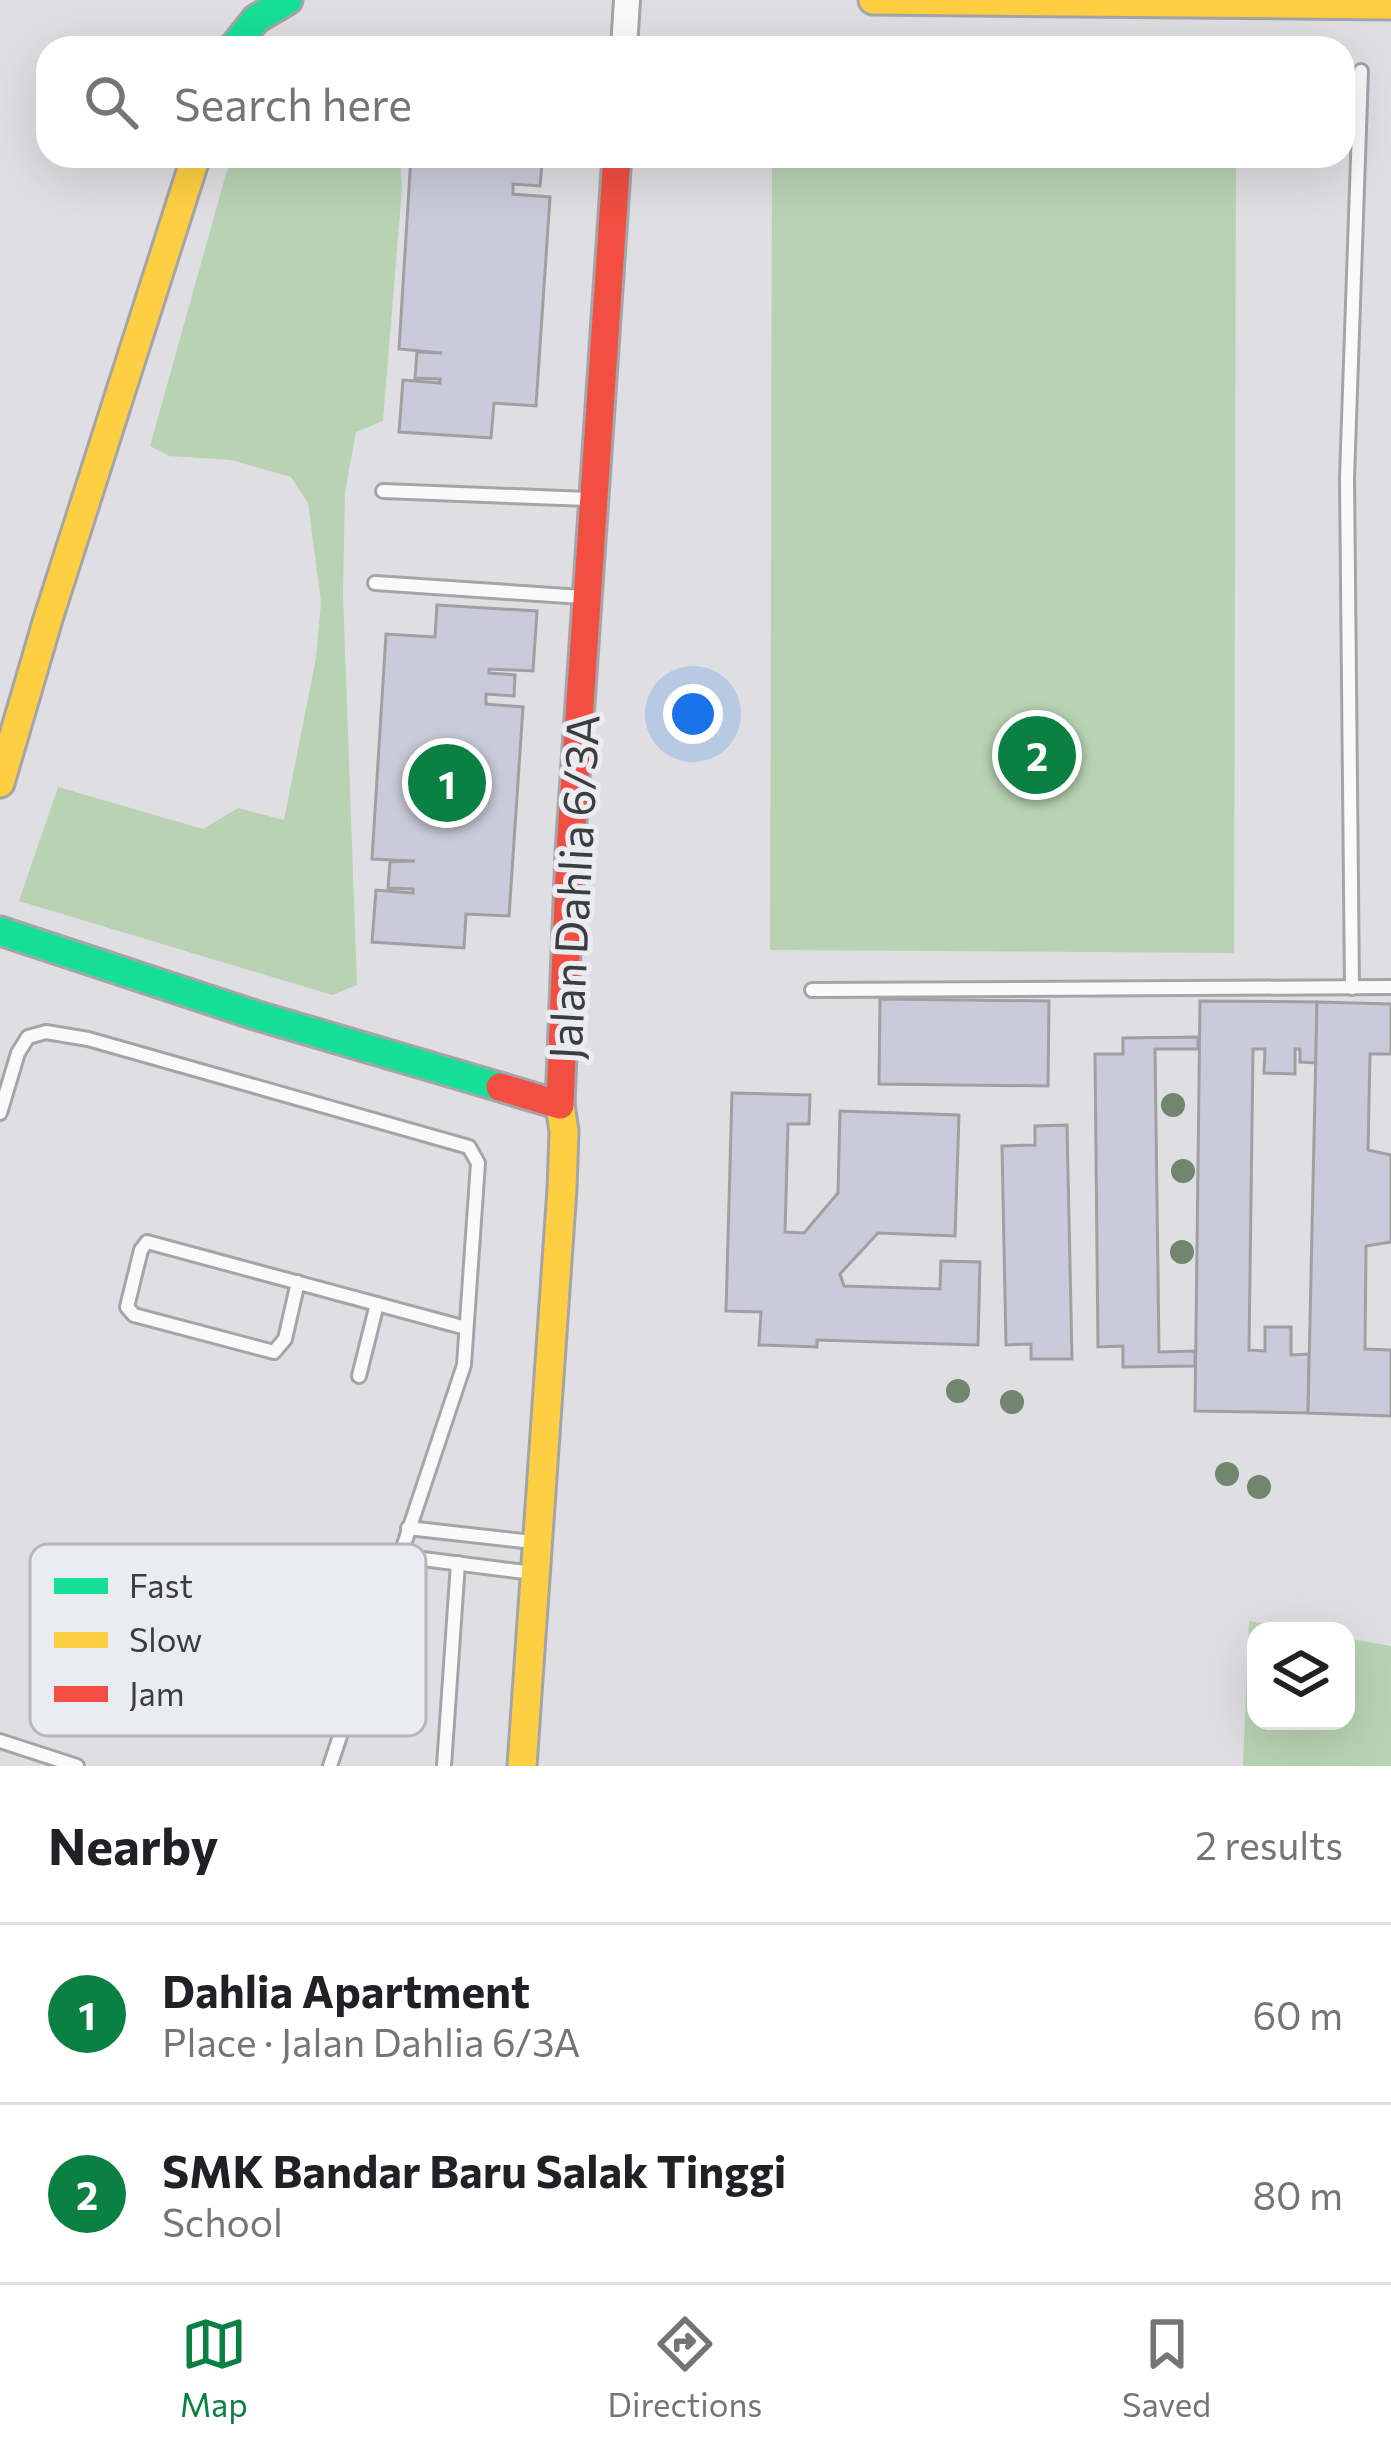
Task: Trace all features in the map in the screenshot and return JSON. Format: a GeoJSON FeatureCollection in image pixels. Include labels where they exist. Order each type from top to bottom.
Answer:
{"type":"FeatureCollection","features":[{"type":"Feature","properties":{"kind":"street"},"geometry":{"type":"LineString","coordinates":[[240,36],[268,8],[288,0]]}},
{"type":"Feature","properties":{"kind":"street"},"geometry":{"type":"LineString","coordinates":[[625,36],[627,0]]}},
{"type":"Feature","properties":{"kind":"street"},"geometry":{"type":"LineString","coordinates":[[873,0],[1391,5]]}},
{"type":"Feature","properties":{"kind":"street"},"geometry":{"type":"LineString","coordinates":[[0,783],[192,168]]}},
{"type":"Feature","properties":{"kind":"street","name":"Jalan Dahlia 6/3A"},"geometry":{"type":"LineString","coordinates":[[0,932],[255,1015],[560,1105],[570,852],[616,168]]}},
{"type":"Feature","properties":{"kind":"street"},"geometry":{"type":"LineString","coordinates":[[522,1766],[562,1189],[560,1105]]}},
{"type":"Feature","properties":{"kind":"lane"},"geometry":{"type":"LineString","coordinates":[[1352,988],[1347,478],[1361,71]]}},
{"type":"Feature","properties":{"kind":"lane"},"geometry":{"type":"LineString","coordinates":[[383,491],[596,499]]}},
{"type":"Feature","properties":{"kind":"lane"},"geometry":{"type":"LineString","coordinates":[[374,583],[590,598]]}},
{"type":"Feature","properties":{"kind":"lane"},"geometry":{"type":"LineString","coordinates":[[812,990],[1391,987]]}},
{"type":"Feature","properties":{"kind":"lane"},"geometry":{"type":"LineString","coordinates":[[0,1113],[18,1053],[28,1037],[46,1031],[469,1147],[478,1163],[464,1365],[403,1544]]}},
{"type":"Feature","properties":{"kind":"lane"},"geometry":{"type":"LineString","coordinates":[[298,1282],[285,1339],[274,1352],[134,1315],[127,1307],[147,1242],[298,1282],[466,1328]]}},
{"type":"Feature","properties":{"kind":"lane"},"geometry":{"type":"LineString","coordinates":[[359,1376],[377,1304]]}},
{"type":"Feature","properties":{"kind":"lane"},"geometry":{"type":"LineString","coordinates":[[408,1528],[537,1542]]}},
{"type":"Feature","properties":{"kind":"lane"},"geometry":{"type":"LineString","coordinates":[[426,1559],[534,1573]]}},
{"type":"Feature","properties":{"kind":"lane"},"geometry":{"type":"LineString","coordinates":[[444,1766],[458,1563]]}},
{"type":"Feature","properties":{"kind":"lane"},"geometry":{"type":"LineString","coordinates":[[330,1766],[340,1736]]}},
{"type":"Feature","properties":{"kind":"lane"},"geometry":{"type":"LineString","coordinates":[[0,1741],[77,1766]]}},
{"type":"Feature","properties":{"kind":"green space"},"geometry":{"type":"Polygon","coordinates":[[[228,168],[401,168],[383,421],[356,432],[345,492],[343,594],[357,985],[332,995],[19,901],[58,787],[203,829],[238,808],[284,820],[316,658],[321,602],[308,503],[291,477],[231,460],[169,456],[150,446],[228,168]]]}},
{"type":"Feature","properties":{"kind":"green space"},"geometry":{"type":"Polygon","coordinates":[[[772,168],[1236,168],[1234,953],[770,950],[772,168]]]}},
{"type":"Feature","properties":{"kind":"green space"},"geometry":{"type":"Polygon","coordinates":[[[1355,1640],[1391,1646],[1391,1766],[1243,1766],[1247,1669],[1247,1730],[1355,1730],[1355,1640]]]}},
{"type":"Feature","properties":{"kind":"building"},"geometry":{"type":"Polygon","coordinates":[[[410,168],[542,168],[540,186],[513,184],[513,194],[550,197],[536,406],[494,403],[491,438],[399,432],[403,380],[440,383],[440,379],[415,378],[417,352],[442,353],[399,349],[410,168]]]}},
{"type":"Feature","properties":{"kind":"building"},"geometry":{"type":"Polygon","coordinates":[[[437,605],[537,611],[533,671],[489,669],[489,673],[515,675],[514,696],[486,694],[486,704],[523,707],[509,916],[466,914],[464,948],[372,942],[376,890],[413,893],[413,889],[388,888],[390,862],[415,861],[372,859],[386,634],[435,637],[437,605]]]}},
{"type":"Feature","properties":{"kind":"building"},"geometry":{"type":"Polygon","coordinates":[[[880,999],[1049,1001],[1048,1086],[879,1084],[880,999]]]}},
{"type":"Feature","properties":{"kind":"building"},"geometry":{"type":"Polygon","coordinates":[[[1200,1001],[1317,1002],[1316,1063],[1300,1062],[1300,1049],[1295,1049],[1295,1074],[1264,1073],[1265,1049],[1253,1049],[1249,1350],[1265,1351],[1265,1327],[1291,1327],[1291,1355],[1309,1354],[1308,1413],[1195,1411],[1200,1001]]]}},
{"type":"Feature","properties":{"kind":"building"},"geometry":{"type":"Polygon","coordinates":[[[1317,1002],[1391,1004],[1391,1054],[1370,1054],[1368,1150],[1391,1155],[1391,1242],[1366,1246],[1365,1349],[1391,1350],[1391,1416],[1308,1413],[1317,1002]]]}},
{"type":"Feature","properties":{"kind":"building"},"geometry":{"type":"Polygon","coordinates":[[[1198,1037],[1198,1049],[1155,1049],[1159,1352],[1195,1351],[1195,1366],[1123,1367],[1123,1346],[1098,1347],[1095,1054],[1123,1054],[1123,1038],[1198,1037]]]}},
{"type":"Feature","properties":{"kind":"building"},"geometry":{"type":"Polygon","coordinates":[[[732,1093],[810,1095],[809,1124],[788,1124],[785,1232],[804,1233],[838,1193],[840,1111],[959,1115],[955,1236],[878,1233],[840,1274],[844,1286],[940,1289],[941,1261],[980,1262],[978,1345],[817,1340],[817,1347],[759,1345],[761,1312],[726,1311],[732,1093]]]}},
{"type":"Feature","properties":{"kind":"building"},"geometry":{"type":"Polygon","coordinates":[[[1067,1125],[1072,1359],[1031,1359],[1031,1344],[1006,1345],[1002,1146],[1035,1145],[1035,1126],[1067,1125]]]}},
{"type":"Feature","properties":{"kind":"traffic: fast"},"geometry":{"type":"LineString","coordinates":[[243,36],[256,19],[288,0]]}},
{"type":"Feature","properties":{"kind":"traffic: fast"},"geometry":{"type":"LineString","coordinates":[[0,931],[255,1015],[500,1087]]}},
{"type":"Feature","properties":{"kind":"traffic: slow"},"geometry":{"type":"LineString","coordinates":[[873,0],[1391,5]]}},
{"type":"Feature","properties":{"kind":"traffic: slow"},"geometry":{"type":"LineString","coordinates":[[0,783],[192,168]]}},
{"type":"Feature","properties":{"kind":"traffic: slow"},"geometry":{"type":"LineString","coordinates":[[522,1766],[562,1189],[560,1105]]}},
{"type":"Feature","properties":{"kind":"traffic: jam"},"geometry":{"type":"LineString","coordinates":[[500,1087],[560,1105],[570,852],[616,168]]}},
{"type":"Feature","properties":{"kind":"place","name":"SMK Bandar Baru Salak Tinggi"},"geometry":{"type":"Point","coordinates":[1037,755]}},
{"type":"Feature","properties":{"kind":"place","name":"Dahlia Apartment"},"geometry":{"type":"Point","coordinates":[447,783]}}]}
